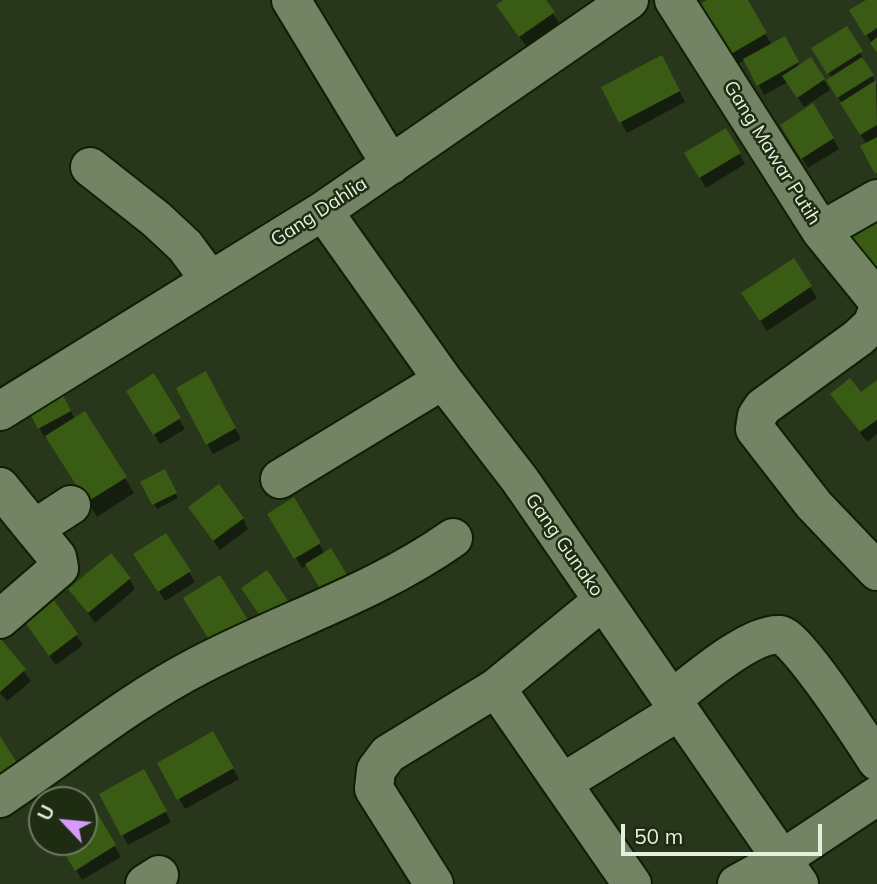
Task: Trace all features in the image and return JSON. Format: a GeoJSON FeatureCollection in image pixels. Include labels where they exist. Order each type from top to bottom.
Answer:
{"type":"FeatureCollection","features":[{"type":"Feature","properties":{"kind":"street"},"geometry":{"type":"LineString","coordinates":[[291,0],[391,165]]}},
{"type":"Feature","properties":{"kind":"street","name":"Gang Dahlia"},"geometry":{"type":"LineString","coordinates":[[0,411],[323,211],[629,0]]}},
{"type":"Feature","properties":{"kind":"street","name":"Gang Mawar Putih"},"geometry":{"type":"LineString","coordinates":[[674,0],[821,231],[877,297]]}},
{"type":"Feature","properties":{"kind":"street"},"geometry":{"type":"LineString","coordinates":[[90,167],[156,219],[185,246],[210,280]]}},
{"type":"Feature","properties":{"kind":"street"},"geometry":{"type":"LineString","coordinates":[[821,231],[877,199]]}},
{"type":"Feature","properties":{"kind":"street","name":"Gang Gunako"},"geometry":{"type":"LineString","coordinates":[[323,211],[443,380],[520,480],[669,710],[790,872]]}},
{"type":"Feature","properties":{"kind":"street"},"geometry":{"type":"LineString","coordinates":[[877,312],[872,325],[858,338],[763,407],[755,422],[755,429],[814,505],[877,572]]}},
{"type":"Feature","properties":{"kind":"street"},"geometry":{"type":"LineString","coordinates":[[279,478],[443,380]]}},
{"type":"Feature","properties":{"kind":"street"},"geometry":{"type":"LineString","coordinates":[[0,487],[57,557],[59,568],[0,619]]}},
{"type":"Feature","properties":{"kind":"street"},"geometry":{"type":"LineString","coordinates":[[34,530],[71,505]]}},
{"type":"Feature","properties":{"kind":"street"},"geometry":{"type":"LineString","coordinates":[[0,798],[143,696],[202,664],[415,565],[453,538]]}},
{"type":"Feature","properties":{"kind":"street"},"geometry":{"type":"LineString","coordinates":[[435,884],[374,789],[376,770],[388,754],[496,688],[590,611]]}},
{"type":"Feature","properties":{"kind":"street"},"geometry":{"type":"LineString","coordinates":[[564,782],[669,710],[744,648],[764,637],[782,635],[793,641],[809,662],[877,761]]}},
{"type":"Feature","properties":{"kind":"street"},"geometry":{"type":"LineString","coordinates":[[496,688],[564,782],[632,884]]}},
{"type":"Feature","properties":{"kind":"street"},"geometry":{"type":"LineString","coordinates":[[737,884],[790,872],[877,796]]}},
{"type":"Feature","properties":{"kind":"building"},"geometry":{"type":"Polygon","coordinates":[[[503,0],[546,0],[555,12],[519,37],[496,5],[503,0]]]}},
{"type":"Feature","properties":{"kind":"building"},"geometry":{"type":"Polygon","coordinates":[[[707,0],[748,0],[767,33],[724,58],[694,7],[707,0]]]}},
{"type":"Feature","properties":{"kind":"building"},"geometry":{"type":"Polygon","coordinates":[[[866,0],[877,0],[877,28],[865,36],[849,10],[866,0]]]}},
{"type":"Feature","properties":{"kind":"building"},"geometry":{"type":"Polygon","coordinates":[[[847,26],[863,51],[827,74],[811,48],[847,26]]]}},
{"type":"Feature","properties":{"kind":"building"},"geometry":{"type":"Polygon","coordinates":[[[785,36],[799,62],[757,86],[743,59],[785,36]]]}},
{"type":"Feature","properties":{"kind":"building"},"geometry":{"type":"Polygon","coordinates":[[[877,37],[877,53],[870,43],[877,37]]]}},
{"type":"Feature","properties":{"kind":"building"},"geometry":{"type":"Polygon","coordinates":[[[662,55],[680,91],[619,123],[601,87],[662,55]]]}},
{"type":"Feature","properties":{"kind":"building"},"geometry":{"type":"Polygon","coordinates":[[[811,57],[825,79],[797,98],[782,76],[811,57]]]}},
{"type":"Feature","properties":{"kind":"building"},"geometry":{"type":"Polygon","coordinates":[[[862,57],[874,75],[837,98],[826,80],[862,57]]]}},
{"type":"Feature","properties":{"kind":"building"},"geometry":{"type":"Polygon","coordinates":[[[876,80],[877,125],[860,135],[840,103],[876,80]]]}},
{"type":"Feature","properties":{"kind":"building"},"geometry":{"type":"Polygon","coordinates":[[[813,103],[834,138],[801,159],[780,125],[813,103]]]}},
{"type":"Feature","properties":{"kind":"building"},"geometry":{"type":"Polygon","coordinates":[[[726,128],[741,153],[699,178],[684,153],[726,128]]]}},
{"type":"Feature","properties":{"kind":"building"},"geometry":{"type":"Polygon","coordinates":[[[877,137],[877,173],[875,174],[860,146],[877,137]]]}},
{"type":"Feature","properties":{"kind":"building"},"geometry":{"type":"Polygon","coordinates":[[[877,221],[877,283],[843,239],[877,221]]]}},
{"type":"Feature","properties":{"kind":"building"},"geometry":{"type":"Polygon","coordinates":[[[794,258],[812,286],[760,321],[741,293],[794,258]]]}},
{"type":"Feature","properties":{"kind":"building"},"geometry":{"type":"Polygon","coordinates":[[[206,371],[236,428],[206,445],[176,388],[206,371]]]}},
{"type":"Feature","properties":{"kind":"building"},"geometry":{"type":"Polygon","coordinates":[[[154,373],[181,418],[153,435],[126,391],[154,373]]]}},
{"type":"Feature","properties":{"kind":"building"},"geometry":{"type":"Polygon","coordinates":[[[850,378],[861,392],[877,380],[877,420],[860,432],[830,394],[850,378]]]}},
{"type":"Feature","properties":{"kind":"building"},"geometry":{"type":"Polygon","coordinates":[[[59,387],[71,411],[38,429],[26,405],[59,387]]]}},
{"type":"Feature","properties":{"kind":"building"},"geometry":{"type":"Polygon","coordinates":[[[85,411],[127,477],[87,502],[45,436],[85,411]]]}},
{"type":"Feature","properties":{"kind":"building"},"geometry":{"type":"Polygon","coordinates":[[[165,469],[177,493],[152,505],[140,482],[165,469]]]}},
{"type":"Feature","properties":{"kind":"building"},"geometry":{"type":"Polygon","coordinates":[[[219,484],[244,518],[213,541],[188,507],[219,484]]]}},
{"type":"Feature","properties":{"kind":"building"},"geometry":{"type":"Polygon","coordinates":[[[294,497],[321,543],[294,559],[267,514],[294,497]]]}},
{"type":"Feature","properties":{"kind":"building"},"geometry":{"type":"Polygon","coordinates":[[[166,533],[191,571],[158,592],[133,554],[166,533]]]}},
{"type":"Feature","properties":{"kind":"building"},"geometry":{"type":"Polygon","coordinates":[[[331,548],[353,585],[328,601],[305,564],[331,548]]]}},
{"type":"Feature","properties":{"kind":"building"},"geometry":{"type":"Polygon","coordinates":[[[111,553],[131,578],[88,613],[68,589],[111,553]]]}},
{"type":"Feature","properties":{"kind":"building"},"geometry":{"type":"Polygon","coordinates":[[[267,570],[293,608],[267,626],[241,588],[267,570]]]}},
{"type":"Feature","properties":{"kind":"building"},"geometry":{"type":"Polygon","coordinates":[[[220,575],[248,620],[211,643],[183,598],[220,575]]]}},
{"type":"Feature","properties":{"kind":"building"},"geometry":{"type":"Polygon","coordinates":[[[49,593],[78,634],[49,656],[19,614],[49,593]]]}},
{"type":"Feature","properties":{"kind":"building"},"geometry":{"type":"Polygon","coordinates":[[[0,638],[26,669],[0,692],[0,638]]]}},
{"type":"Feature","properties":{"kind":"building"},"geometry":{"type":"Polygon","coordinates":[[[213,731],[234,768],[177,800],[157,763],[213,731]]]}},
{"type":"Feature","properties":{"kind":"building"},"geometry":{"type":"Polygon","coordinates":[[[0,736],[19,766],[0,778],[0,736]]]}},
{"type":"Feature","properties":{"kind":"building"},"geometry":{"type":"Polygon","coordinates":[[[144,769],[167,811],[121,836],[99,794],[144,769]]]}},
{"type":"Feature","properties":{"kind":"building"},"geometry":{"type":"Polygon","coordinates":[[[98,814],[116,845],[75,871],[66,856],[98,856],[98,814]]]}}]}
